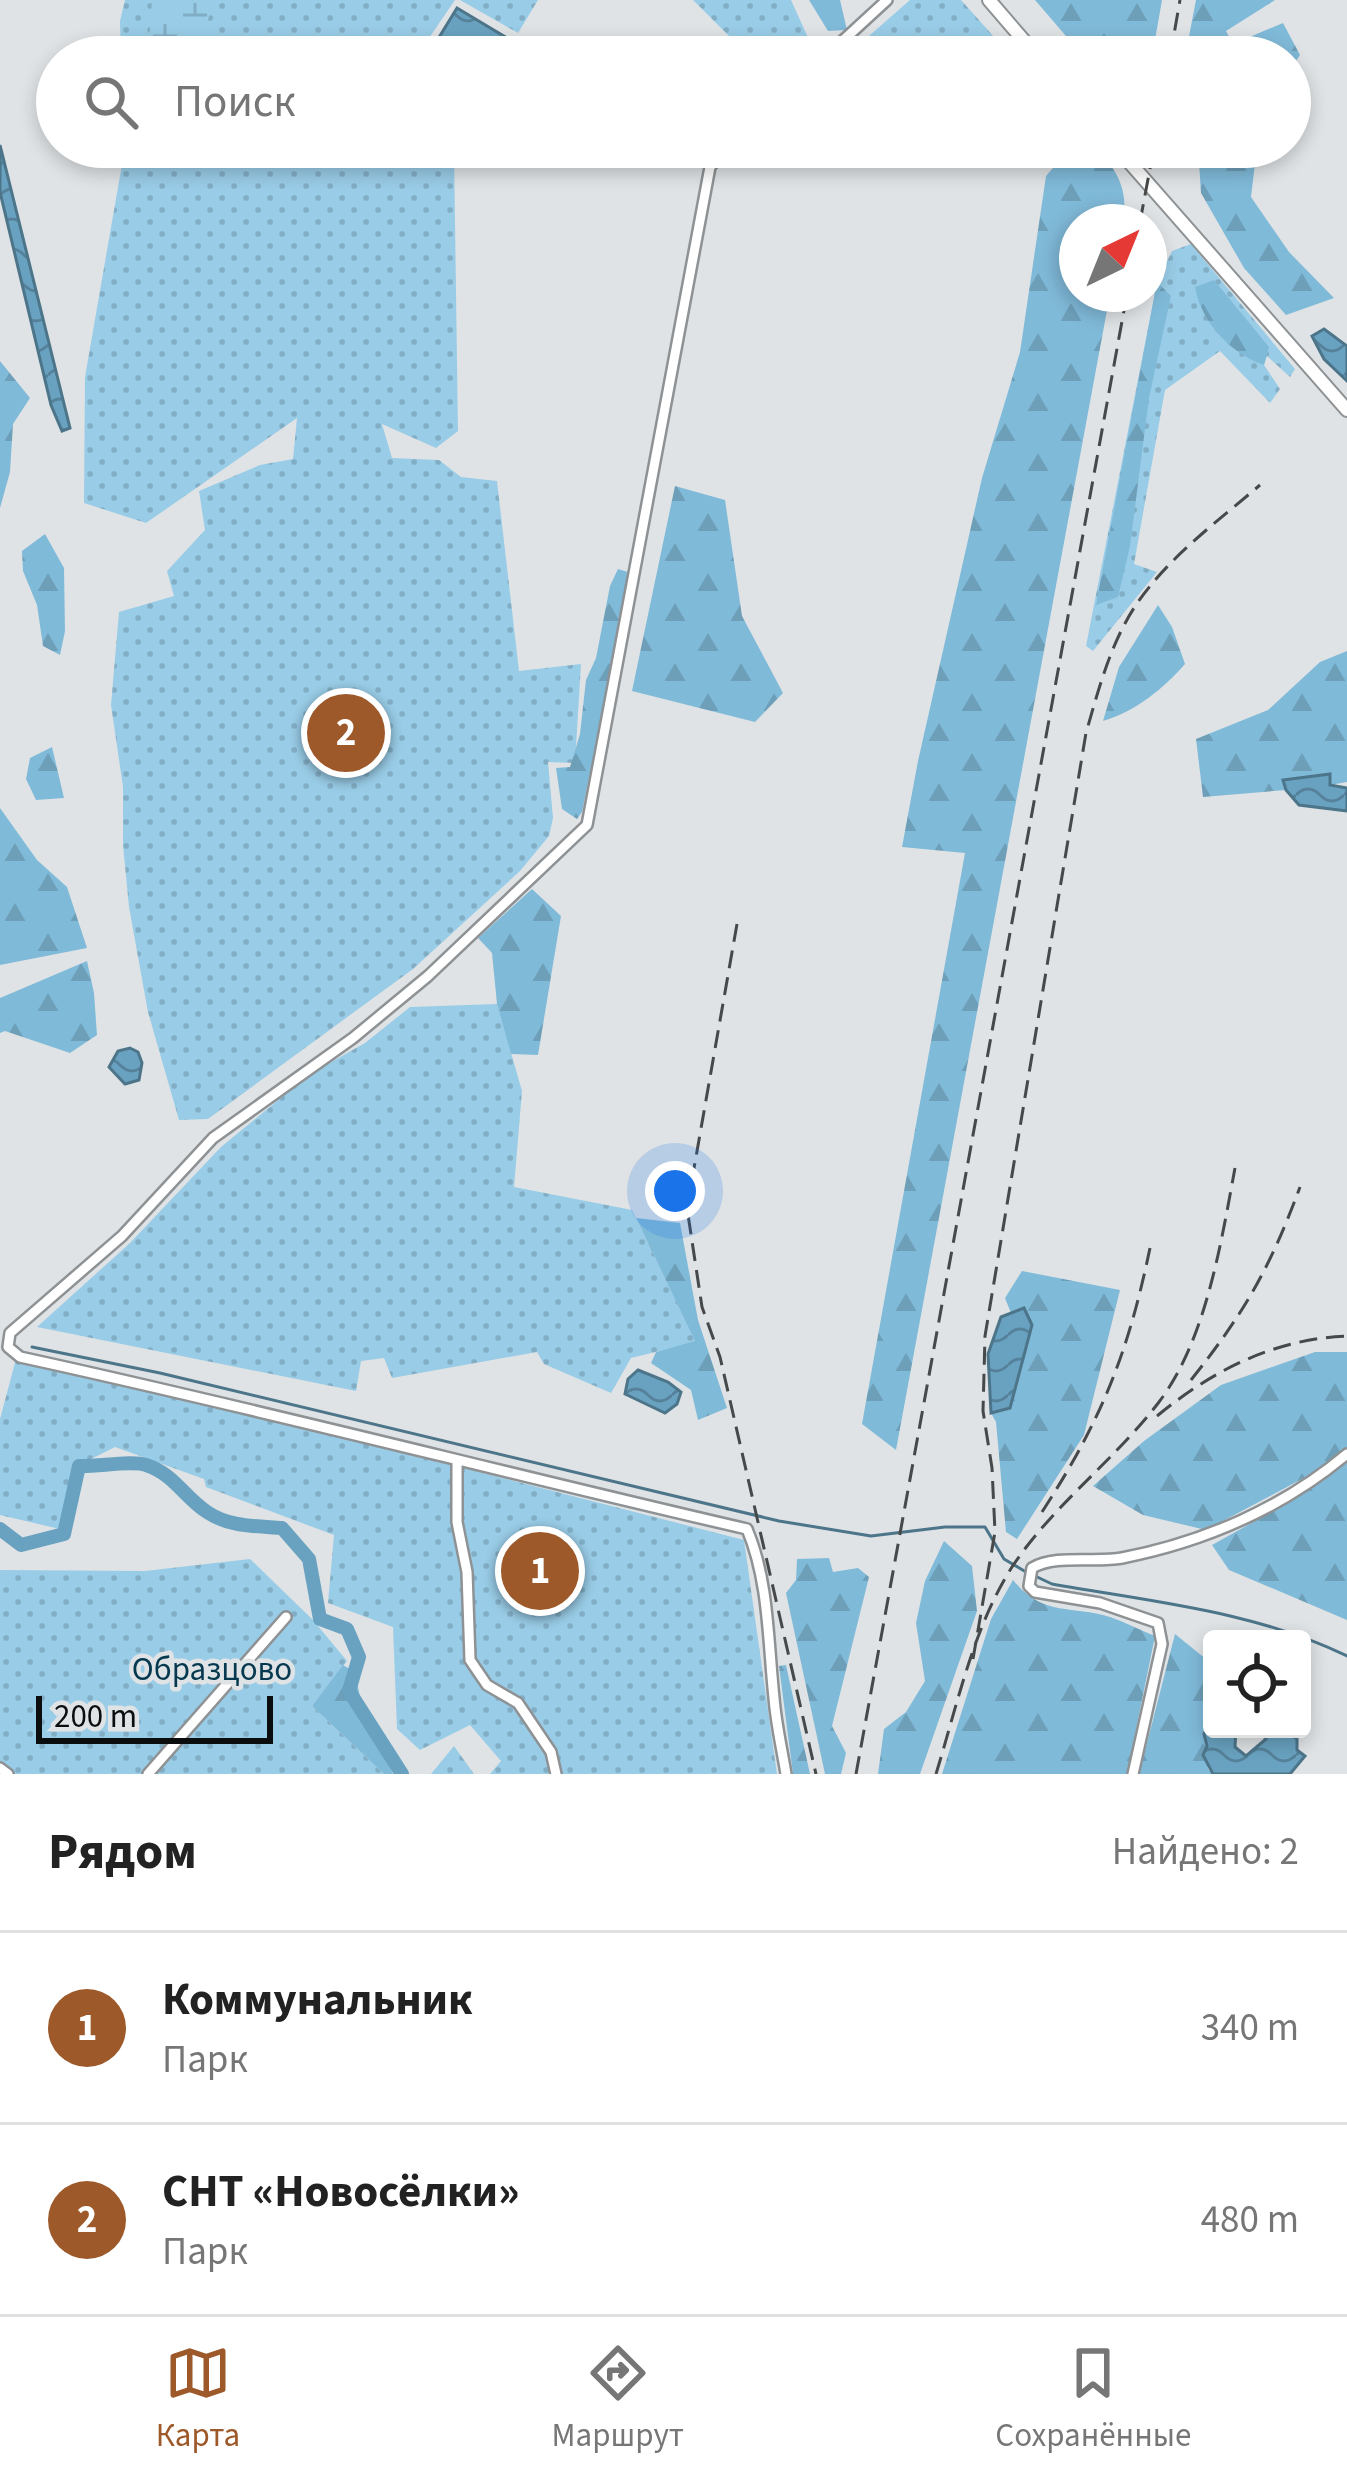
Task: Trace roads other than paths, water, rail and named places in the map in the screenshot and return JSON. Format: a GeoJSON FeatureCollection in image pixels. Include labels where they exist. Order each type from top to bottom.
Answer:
{"type":"FeatureCollection","features":[{"type":"Feature","properties":{"kind":"highway"},"geometry":{"type":"LineString","coordinates":[[988,0],[1020,36]]}},
{"type":"Feature","properties":{"kind":"highway"},"geometry":{"type":"LineString","coordinates":[[1135,168],[1347,410]]}},
{"type":"Feature","properties":{"kind":"street"},"geometry":{"type":"LineString","coordinates":[[848,36],[887,0]]}},
{"type":"Feature","properties":{"kind":"street"},"geometry":{"type":"LineString","coordinates":[[710,168],[586,825],[546,868],[353,1038],[213,1138],[122,1236],[5,1331],[8,1347],[20,1357],[747,1529],[772,1648],[773,1697],[786,1774]]}},
{"type":"Feature","properties":{"kind":"street"},"geometry":{"type":"LineString","coordinates":[[1133,1774],[1162,1644],[1158,1623],[1100,1603],[1034,1592],[1029,1586],[1032,1568],[1052,1561],[1119,1559],[1200,1539],[1309,1483],[1347,1454]]}},
{"type":"Feature","properties":{"kind":"street"},"geometry":{"type":"LineString","coordinates":[[457,1462],[457,1522],[467,1573],[470,1660],[487,1685],[518,1703],[551,1752],[556,1774]]}},
{"type":"Feature","properties":{"kind":"street"},"geometry":{"type":"LineString","coordinates":[[148,1774],[286,1617]]}},
{"type":"Feature","properties":{"kind":"street"},"geometry":{"type":"LineString","coordinates":[[0,1768],[8,1774]]}},
{"type":"Feature","properties":{"kind":"water"},"geometry":{"type":"Polygon","coordinates":[[[457,8],[504,36],[440,36],[457,8]]]}},
{"type":"Feature","properties":{"kind":"water"},"geometry":{"type":"Polygon","coordinates":[[[0,145],[70,428],[62,431],[51,405],[0,192],[0,145]]]}},
{"type":"Feature","properties":{"kind":"water"},"geometry":{"type":"Polygon","coordinates":[[[1324,329],[1347,346],[1347,381],[1324,359],[1312,336],[1324,329]]]}},
{"type":"Feature","properties":{"kind":"water"},"geometry":{"type":"Polygon","coordinates":[[[1330,774],[1330,785],[1347,788],[1347,811],[1299,805],[1283,780],[1330,774]]]}},
{"type":"Feature","properties":{"kind":"water"},"geometry":{"type":"Polygon","coordinates":[[[118,1051],[138,1052],[142,1063],[139,1080],[125,1084],[109,1067],[118,1051]]]}},
{"type":"Feature","properties":{"kind":"water"},"geometry":{"type":"Polygon","coordinates":[[[1024,1308],[1032,1325],[1010,1408],[991,1413],[988,1354],[1001,1317],[1024,1308]]]}},
{"type":"Feature","properties":{"kind":"water"},"geometry":{"type":"Polygon","coordinates":[[[638,1370],[681,1392],[677,1404],[665,1413],[625,1394],[628,1379],[638,1370]]]}},
{"type":"Feature","properties":{"kind":"water"},"geometry":{"type":"Polygon","coordinates":[[[1205,1738],[1236,1738],[1235,1747],[1246,1756],[1265,1738],[1296,1738],[1297,1750],[1305,1756],[1290,1774],[1213,1774],[1203,1755],[1205,1738]]]}},
{"type":"Feature","properties":{"kind":"waterway"},"geometry":{"type":"LineString","coordinates":[[32,1347],[160,1373],[779,1521],[871,1536],[985,1527],[1004,1559],[1026,1572]]}},
{"type":"Feature","properties":{"kind":"waterway"},"geometry":{"type":"LineString","coordinates":[[0,1529],[21,1545],[64,1534],[79,1466],[132,1463],[164,1474],[199,1506],[224,1521],[282,1528],[309,1559],[320,1619],[347,1629],[359,1657],[349,1691],[402,1774]]}},
{"type":"Feature","properties":{"kind":"waterway"},"geometry":{"type":"LineString","coordinates":[[1035,1576],[1052,1584],[1239,1618],[1347,1656]]}},
{"type":"Feature","properties":{"kind":"railway"},"geometry":{"type":"LineString","coordinates":[[1174,36],[1180,0]]}},
{"type":"Feature","properties":{"kind":"railway"},"geometry":{"type":"LineString","coordinates":[[1143,204],[1150,168]]}},
{"type":"Feature","properties":{"kind":"railway"},"geometry":{"type":"LineString","coordinates":[[856,1774],[1124,312]]}},
{"type":"Feature","properties":{"kind":"railway"},"geometry":{"type":"LineString","coordinates":[[973,1659],[995,1532],[983,1411],[985,1336],[1086,733],[1113,649],[1138,602],[1180,554],[1260,485]]}},
{"type":"Feature","properties":{"kind":"railway"},"geometry":{"type":"LineString","coordinates":[[737,924],[687,1208],[702,1307],[720,1357],[816,1774]]}},
{"type":"Feature","properties":{"kind":"railway"},"geometry":{"type":"LineString","coordinates":[[936,1774],[976,1641],[1012,1567],[1159,1402],[1189,1350],[1209,1290],[1235,1168]]}},
{"type":"Feature","properties":{"kind":"railway"},"geometry":{"type":"LineString","coordinates":[[1191,1380],[1254,1288],[1300,1187]]}},
{"type":"Feature","properties":{"kind":"railway"},"geometry":{"type":"LineString","coordinates":[[1042,1512],[1110,1386],[1150,1248]]}},
{"type":"Feature","properties":{"kind":"railway"},"geometry":{"type":"LineString","coordinates":[[1157,1416],[1246,1360],[1294,1343],[1347,1336]]}},
{"type":"Feature","properties":{"kind":"place","name":"СНТ «Новосёлки»"},"geometry":{"type":"Point","coordinates":[346,733]}},
{"type":"Feature","properties":{"kind":"place","name":"Коммунальник"},"geometry":{"type":"Point","coordinates":[540,1571]}},
{"type":"Feature","properties":{"kind":"park label","name":"Образцово"},"geometry":{"type":"Point","coordinates":[212,1668]}}]}
